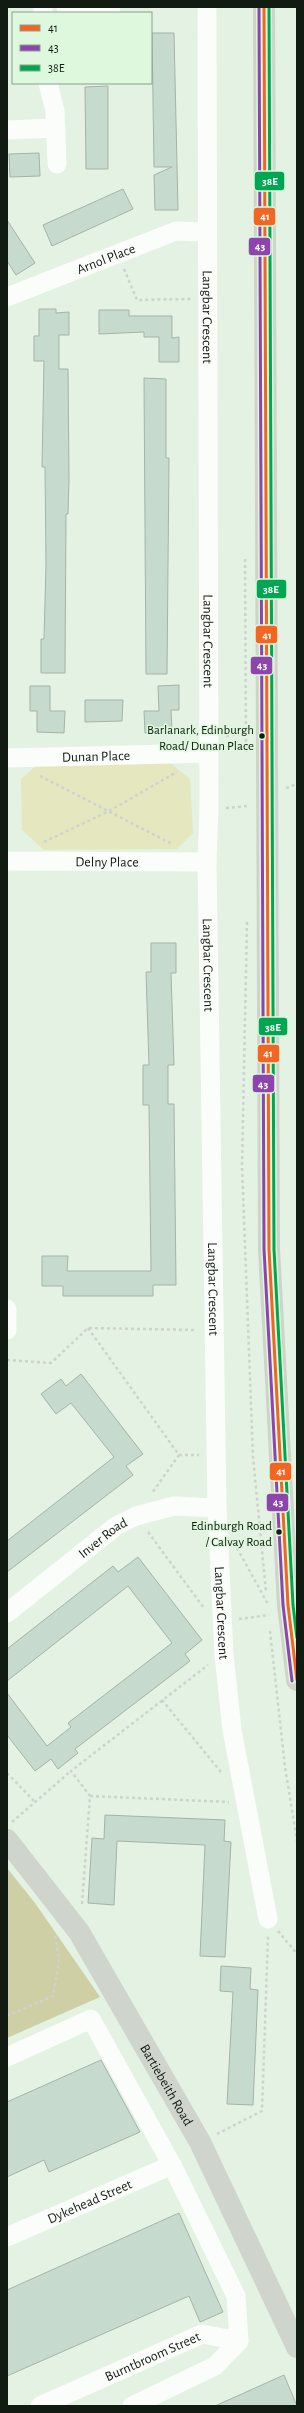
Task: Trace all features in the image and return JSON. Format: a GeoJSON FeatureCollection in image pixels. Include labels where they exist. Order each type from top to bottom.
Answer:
{"type":"FeatureCollection","features":[{"type":"Feature","properties":{"kind":"main road"},"geometry":{"type":"LineString","coordinates":[[264,7],[269,1249],[275,1609],[297,1680]]}},
{"type":"Feature","properties":{"kind":"street"},"geometry":{"type":"LineString","coordinates":[[66,7],[111,7]]}},
{"type":"Feature","properties":{"kind":"street","name":"Langbar Crescent"},"geometry":{"type":"LineString","coordinates":[[207,7],[209,753],[207,862],[217,1508],[224,1655],[232,1730],[268,1919]]}},
{"type":"Feature","properties":{"kind":"street"},"geometry":{"type":"LineString","coordinates":[[48,84],[56,128],[57,164]]}},
{"type":"Feature","properties":{"kind":"street"},"geometry":{"type":"LineString","coordinates":[[7,130],[56,128]]}},
{"type":"Feature","properties":{"kind":"street","name":"Arnol Place"},"geometry":{"type":"LineString","coordinates":[[7,297],[116,253],[176,231],[207,232]]}},
{"type":"Feature","properties":{"kind":"street","name":"Dunan Place"},"geometry":{"type":"LineString","coordinates":[[7,758],[209,753]]}},
{"type":"Feature","properties":{"kind":"street","name":"Delny Place"},"geometry":{"type":"LineString","coordinates":[[7,861],[207,862]]}},
{"type":"Feature","properties":{"kind":"street"},"geometry":{"type":"LineString","coordinates":[[7,1309],[7,1330]]}},
{"type":"Feature","properties":{"kind":"street","name":"Inver Road"},"geometry":{"type":"LineString","coordinates":[[7,1614],[116,1526],[136,1516],[174,1506],[217,1508]]}},
{"type":"Feature","properties":{"kind":"street","name":"Bartiebeith Road"},"geometry":{"type":"LineString","coordinates":[[7,1840],[74,1925],[200,2142],[297,2347]]}},
{"type":"Feature","properties":{"kind":"street"},"geometry":{"type":"LineString","coordinates":[[7,2057],[91,2019],[172,2165],[236,2296],[239,2341],[215,2366],[132,2406]]}},
{"type":"Feature","properties":{"kind":"street","name":"Dykehead Street"},"geometry":{"type":"LineString","coordinates":[[7,2237],[172,2165]]}},
{"type":"Feature","properties":{"kind":"street","name":"Burntbroom Street"},"geometry":{"type":"LineString","coordinates":[[40,2406],[202,2334],[239,2341]]}},
{"type":"Feature","properties":{"kind":"path"},"geometry":{"type":"LineString","coordinates":[[116,253],[137,300],[208,299]]}},
{"type":"Feature","properties":{"kind":"path"},"geometry":{"type":"LineString","coordinates":[[41,844],[109,811],[182,769]]}},
{"type":"Feature","properties":{"kind":"path"},"geometry":{"type":"LineString","coordinates":[[34,773],[179,847]]}},
{"type":"Feature","properties":{"kind":"path"},"geometry":{"type":"LineString","coordinates":[[7,1360],[51,1363],[88,1328],[214,1331]]}},
{"type":"Feature","properties":{"kind":"path"},"geometry":{"type":"LineString","coordinates":[[88,1328],[180,1455],[136,1516],[205,1610]]}},
{"type":"Feature","properties":{"kind":"path"},"geometry":{"type":"LineString","coordinates":[[235,1543],[275,1609]]}},
{"type":"Feature","properties":{"kind":"path"},"geometry":{"type":"LineString","coordinates":[[269,1622],[275,1609]]}},
{"type":"Feature","properties":{"kind":"path"},"geometry":{"type":"LineString","coordinates":[[223,1622],[275,1609]]}},
{"type":"Feature","properties":{"kind":"path"},"geometry":{"type":"LineString","coordinates":[[270,1629],[285,1767],[297,1840]]}},
{"type":"Feature","properties":{"kind":"path"},"geometry":{"type":"LineString","coordinates":[[7,1826],[71,1771],[202,1669],[224,1655]]}},
{"type":"Feature","properties":{"kind":"path"},"geometry":{"type":"LineString","coordinates":[[162,1700],[226,1778]]}},
{"type":"Feature","properties":{"kind":"path"},"geometry":{"type":"LineString","coordinates":[[7,2016],[54,1996],[59,1960],[54,1930],[74,1925],[90,1796],[71,1771]]}},
{"type":"Feature","properties":{"kind":"path"},"geometry":{"type":"LineString","coordinates":[[7,1773],[35,1802]]}},
{"type":"Feature","properties":{"kind":"path"},"geometry":{"type":"LineString","coordinates":[[90,1796],[245,1802]]}},
{"type":"Feature","properties":{"kind":"path"},"geometry":{"type":"LineString","coordinates":[[268,1919],[297,1954]]}},
{"type":"Feature","properties":{"kind":"path"},"geometry":{"type":"LineString","coordinates":[[200,2142],[262,2111],[268,1919]]}},
{"type":"Feature","properties":{"kind":"green space"},"geometry":{"type":"Polygon","coordinates":[[[168,761],[190,779],[193,833],[177,849],[44,850],[22,830],[21,779],[39,763],[168,761]]]}},
{"type":"Feature","properties":{"kind":"green space"},"geometry":{"type":"Polygon","coordinates":[[[7,1868],[35,1903],[100,1997],[7,2038],[7,1868]]]}},
{"type":"Feature","properties":{"kind":"building"},"geometry":{"type":"Polygon","coordinates":[[[152,33],[174,33],[178,210],[155,210],[154,175],[172,167],[154,167],[152,33]]]}},
{"type":"Feature","properties":{"kind":"building"},"geometry":{"type":"Polygon","coordinates":[[[108,86],[108,169],[86,169],[85,87],[108,86]]]}},
{"type":"Feature","properties":{"kind":"building"},"geometry":{"type":"Polygon","coordinates":[[[39,153],[40,176],[10,177],[9,154],[39,153]]]}},
{"type":"Feature","properties":{"kind":"building"},"geometry":{"type":"Polygon","coordinates":[[[123,189],[133,209],[52,246],[43,225],[123,189]]]}},
{"type":"Feature","properties":{"kind":"building"},"geometry":{"type":"Polygon","coordinates":[[[7,220],[35,263],[16,275],[7,261],[7,220]]]}},
{"type":"Feature","properties":{"kind":"building"},"geometry":{"type":"Polygon","coordinates":[[[39,309],[56,309],[56,313],[69,312],[69,335],[59,335],[59,369],[68,369],[69,480],[68,514],[66,514],[65,673],[41,673],[41,639],[44,639],[46,564],[45,467],[42,467],[44,361],[34,361],[34,336],[39,336],[39,309]]]}},
{"type":"Feature","properties":{"kind":"building"},"geometry":{"type":"Polygon","coordinates":[[[99,310],[129,310],[129,316],[172,316],[172,338],[179,337],[179,362],[159,362],[159,337],[144,337],[144,332],[99,334],[99,310]]]}},
{"type":"Feature","properties":{"kind":"building"},"geometry":{"type":"Polygon","coordinates":[[[144,378],[166,379],[166,458],[169,458],[167,674],[146,674],[144,378]]]}},
{"type":"Feature","properties":{"kind":"building"},"geometry":{"type":"Polygon","coordinates":[[[179,685],[179,710],[171,710],[172,732],[145,733],[144,711],[159,711],[158,686],[179,685]]]}},
{"type":"Feature","properties":{"kind":"building"},"geometry":{"type":"Polygon","coordinates":[[[30,686],[50,686],[50,711],[65,711],[64,733],[37,732],[37,711],[30,711],[30,686]]]}},
{"type":"Feature","properties":{"kind":"building"},"geometry":{"type":"Polygon","coordinates":[[[85,700],[123,700],[122,721],[85,722],[85,700]]]}},
{"type":"Feature","properties":{"kind":"building"},"geometry":{"type":"Polygon","coordinates":[[[151,943],[176,943],[176,973],[171,973],[174,1065],[168,1065],[168,1104],[174,1104],[176,1285],[153,1285],[153,1296],[63,1296],[63,1286],[42,1286],[42,1256],[68,1256],[67,1271],[151,1271],[149,1105],[143,1105],[143,1065],[149,1065],[146,972],[151,972],[151,943]]]}},
{"type":"Feature","properties":{"kind":"building"},"geometry":{"type":"Polygon","coordinates":[[[81,1374],[143,1454],[126,1466],[133,1475],[7,1572],[7,1541],[114,1457],[71,1403],[56,1414],[41,1394],[61,1379],[66,1386],[81,1374]]]}},
{"type":"Feature","properties":{"kind":"building"},"geometry":{"type":"Polygon","coordinates":[[[138,1557],[202,1640],[185,1654],[190,1661],[75,1749],[78,1753],[58,1769],[51,1759],[35,1771],[7,1735],[7,1693],[47,1746],[71,1727],[68,1723],[172,1643],[128,1586],[7,1681],[7,1649],[113,1566],[118,1572],[138,1557]]]}},
{"type":"Feature","properties":{"kind":"building"},"geometry":{"type":"Polygon","coordinates":[[[105,1815],[225,1820],[224,1841],[231,1842],[225,1957],[200,1956],[205,1845],[117,1841],[114,1905],[88,1903],[92,1838],[104,1839],[105,1815]]]}},
{"type":"Feature","properties":{"kind":"building"},"geometry":{"type":"Polygon","coordinates":[[[221,1966],[251,1968],[250,1989],[258,1990],[253,2105],[227,2104],[233,1992],[220,1991],[221,1966]]]}},
{"type":"Feature","properties":{"kind":"building"},"geometry":{"type":"Polygon","coordinates":[[[101,2060],[140,2132],[49,2172],[44,2160],[7,2177],[7,2102],[101,2060]]]}},
{"type":"Feature","properties":{"kind":"building"},"geometry":{"type":"Polygon","coordinates":[[[179,2213],[223,2312],[200,2322],[189,2296],[7,2376],[7,2290],[179,2213]]]}},
{"type":"Feature","properties":{"kind":"building"},"geometry":{"type":"Polygon","coordinates":[[[284,2375],[297,2406],[215,2406],[284,2375]]]}},
{"type":"Feature","properties":{"kind":"transit line","name":"43"},"geometry":{"type":"LineString","coordinates":[[259,7],[264,1249],[283,1605],[292,1681]]}},
{"type":"Feature","properties":{"kind":"transit line","name":"41"},"geometry":{"type":"LineString","coordinates":[[264,7],[269,1249],[288,1605],[297,1680]]}},
{"type":"Feature","properties":{"kind":"transit line","name":"38E"},"geometry":{"type":"LineString","coordinates":[[269,7],[274,1249],[293,1605],[297,1638]]}},
{"type":"Feature","properties":{"kind":"place","name":"Barlanark, Edinburgh Road/ Dunan Place"},"geometry":{"type":"Point","coordinates":[262,736]}},
{"type":"Feature","properties":{"kind":"place","name":"Edinburgh Road / Calvay Road"},"geometry":{"type":"Point","coordinates":[279,1532]}}]}
